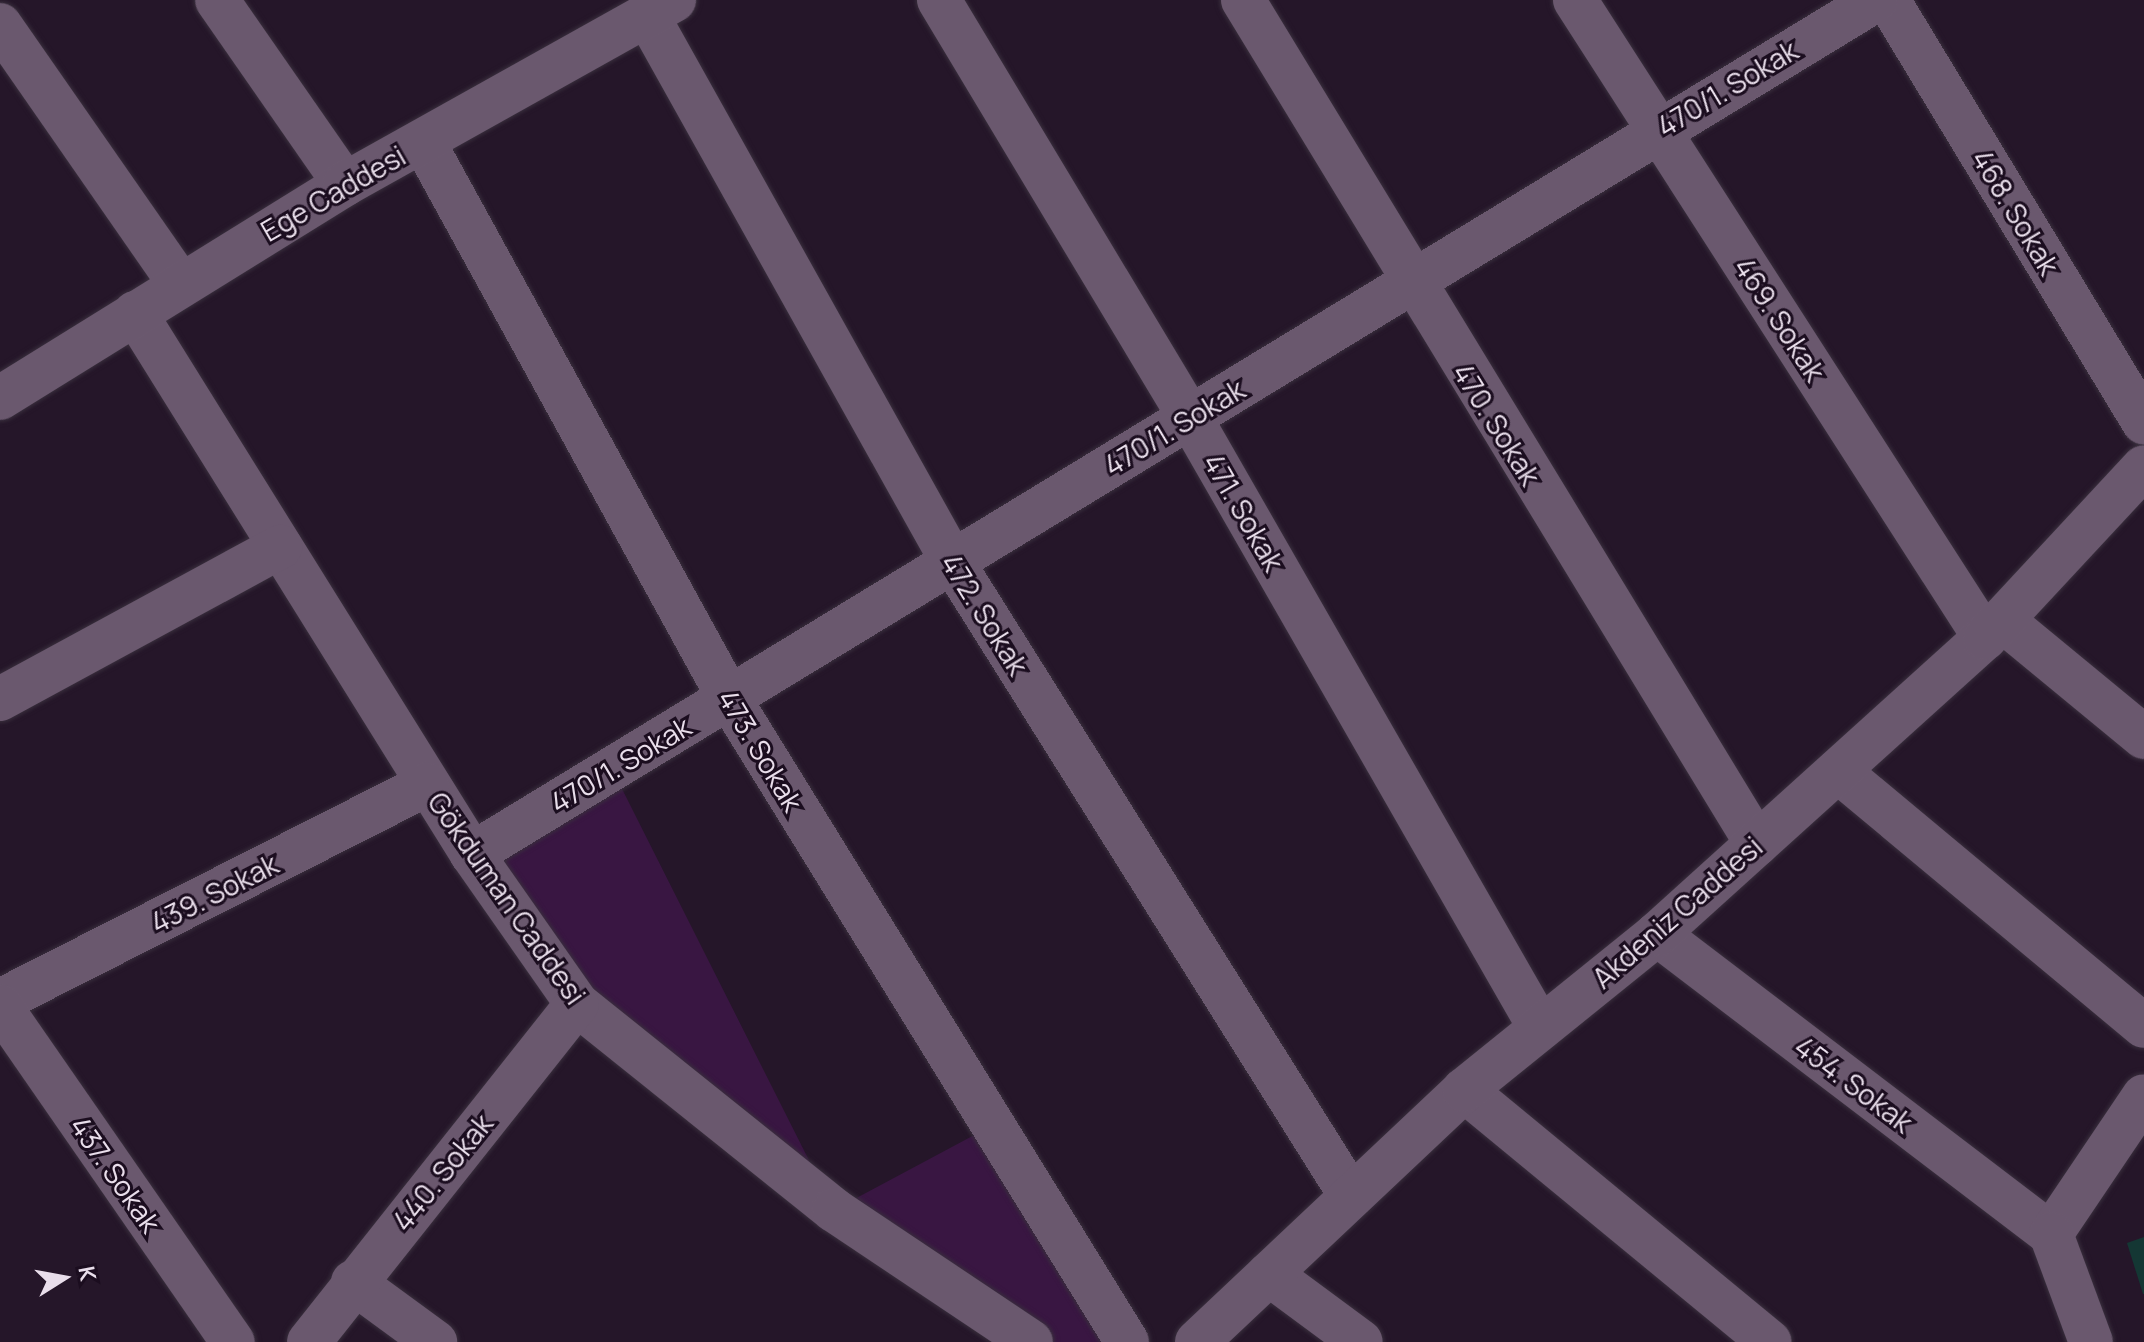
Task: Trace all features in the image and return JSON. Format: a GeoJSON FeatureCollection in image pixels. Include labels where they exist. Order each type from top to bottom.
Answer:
{"type":"FeatureCollection","features":[{"type":"Feature","properties":{"kind":"street"},"geometry":{"type":"LineString","coordinates":[[217,0],[345,184]]}},
{"type":"Feature","properties":{"kind":"street","name":"471. Sokak"},"geometry":{"type":"LineString","coordinates":[[939,0],[1191,419],[1540,1028]]}},
{"type":"Feature","properties":{"kind":"street","name":"470. Sokak"},"geometry":{"type":"LineString","coordinates":[[1243,0],[1409,281],[1757,844]]}},
{"type":"Feature","properties":{"kind":"street","name":"469. Sokak"},"geometry":{"type":"LineString","coordinates":[[1575,0],[1657,129],[1993,629],[2144,737]]}},
{"type":"Feature","properties":{"kind":"street","name":"470/1. Sokak"},"geometry":{"type":"LineString","coordinates":[[472,854],[1191,419],[1657,129],[1876,0]]}},
{"type":"Feature","properties":{"kind":"street","name":"468. Sokak"},"geometry":{"type":"LineString","coordinates":[[1888,0],[2144,423]]}},
{"type":"Feature","properties":{"kind":"street","name":"Ege Caddesi"},"geometry":{"type":"LineString","coordinates":[[0,398],[179,283],[345,184],[660,8]]}},
{"type":"Feature","properties":{"kind":"street","name":"472. Sokak"},"geometry":{"type":"LineString","coordinates":[[660,8],[952,561],[1351,1196]]}},
{"type":"Feature","properties":{"kind":"street"},"geometry":{"type":"LineString","coordinates":[[0,25],[179,283]]}},
{"type":"Feature","properties":{"kind":"street","name":"473. Sokak"},"geometry":{"type":"LineString","coordinates":[[423,141],[729,698],[1127,1342]]}},
{"type":"Feature","properties":{"kind":"street","name":"Gökduman Caddesi"},"geometry":{"type":"LineString","coordinates":[[135,313],[427,784],[577,1004],[834,1210],[1031,1342]]}},
{"type":"Feature","properties":{"kind":"street","name":"Akdeniz Caddesi"},"geometry":{"type":"LineString","coordinates":[[1197,1342],[1464,1090],[1657,934],[1993,629],[2144,467]]}},
{"type":"Feature","properties":{"kind":"street"},"geometry":{"type":"LineString","coordinates":[[0,699],[280,547]]}},
{"type":"Feature","properties":{"kind":"street"},"geometry":{"type":"LineString","coordinates":[[1838,771],[2144,1026]]}},
{"type":"Feature","properties":{"kind":"street","name":"439. Sokak"},"geometry":{"type":"LineString","coordinates":[[0,1004],[427,784]]}},
{"type":"Feature","properties":{"kind":"street","name":"454. Sokak"},"geometry":{"type":"LineString","coordinates":[[1657,934],[2051,1234]]}},
{"type":"Feature","properties":{"kind":"street","name":"437. Sokak"},"geometry":{"type":"LineString","coordinates":[[0,1004],[233,1342]]}},
{"type":"Feature","properties":{"kind":"street","name":"440. Sokak"},"geometry":{"type":"LineString","coordinates":[[309,1342],[353,1282],[577,1004]]}},
{"type":"Feature","properties":{"kind":"street"},"geometry":{"type":"LineString","coordinates":[[1464,1090],[1770,1342]]}},
{"type":"Feature","properties":{"kind":"street"},"geometry":{"type":"LineString","coordinates":[[2091,1342],[2051,1234],[2144,1096]]}},
{"type":"Feature","properties":{"kind":"street"},"geometry":{"type":"LineString","coordinates":[[1269,1274],[1361,1342]]}},
{"type":"Feature","properties":{"kind":"street"},"geometry":{"type":"LineString","coordinates":[[353,1282],[435,1342]]}},
{"type":"Feature","properties":{"kind":"shaded area"},"geometry":{"type":"Polygon","coordinates":[[[612,769],[834,1210],[571,1012],[472,854],[612,769]]]}},
{"type":"Feature","properties":{"kind":"shaded area"},"geometry":{"type":"Polygon","coordinates":[[[993,1125],[1127,1342],[1031,1342],[834,1210],[993,1125]]]}},
{"type":"Feature","properties":{"kind":"building"},"geometry":{"type":"Polygon","coordinates":[[[2144,1237],[2144,1294],[2143,1294],[2127,1243],[2144,1237]]]}}]}
